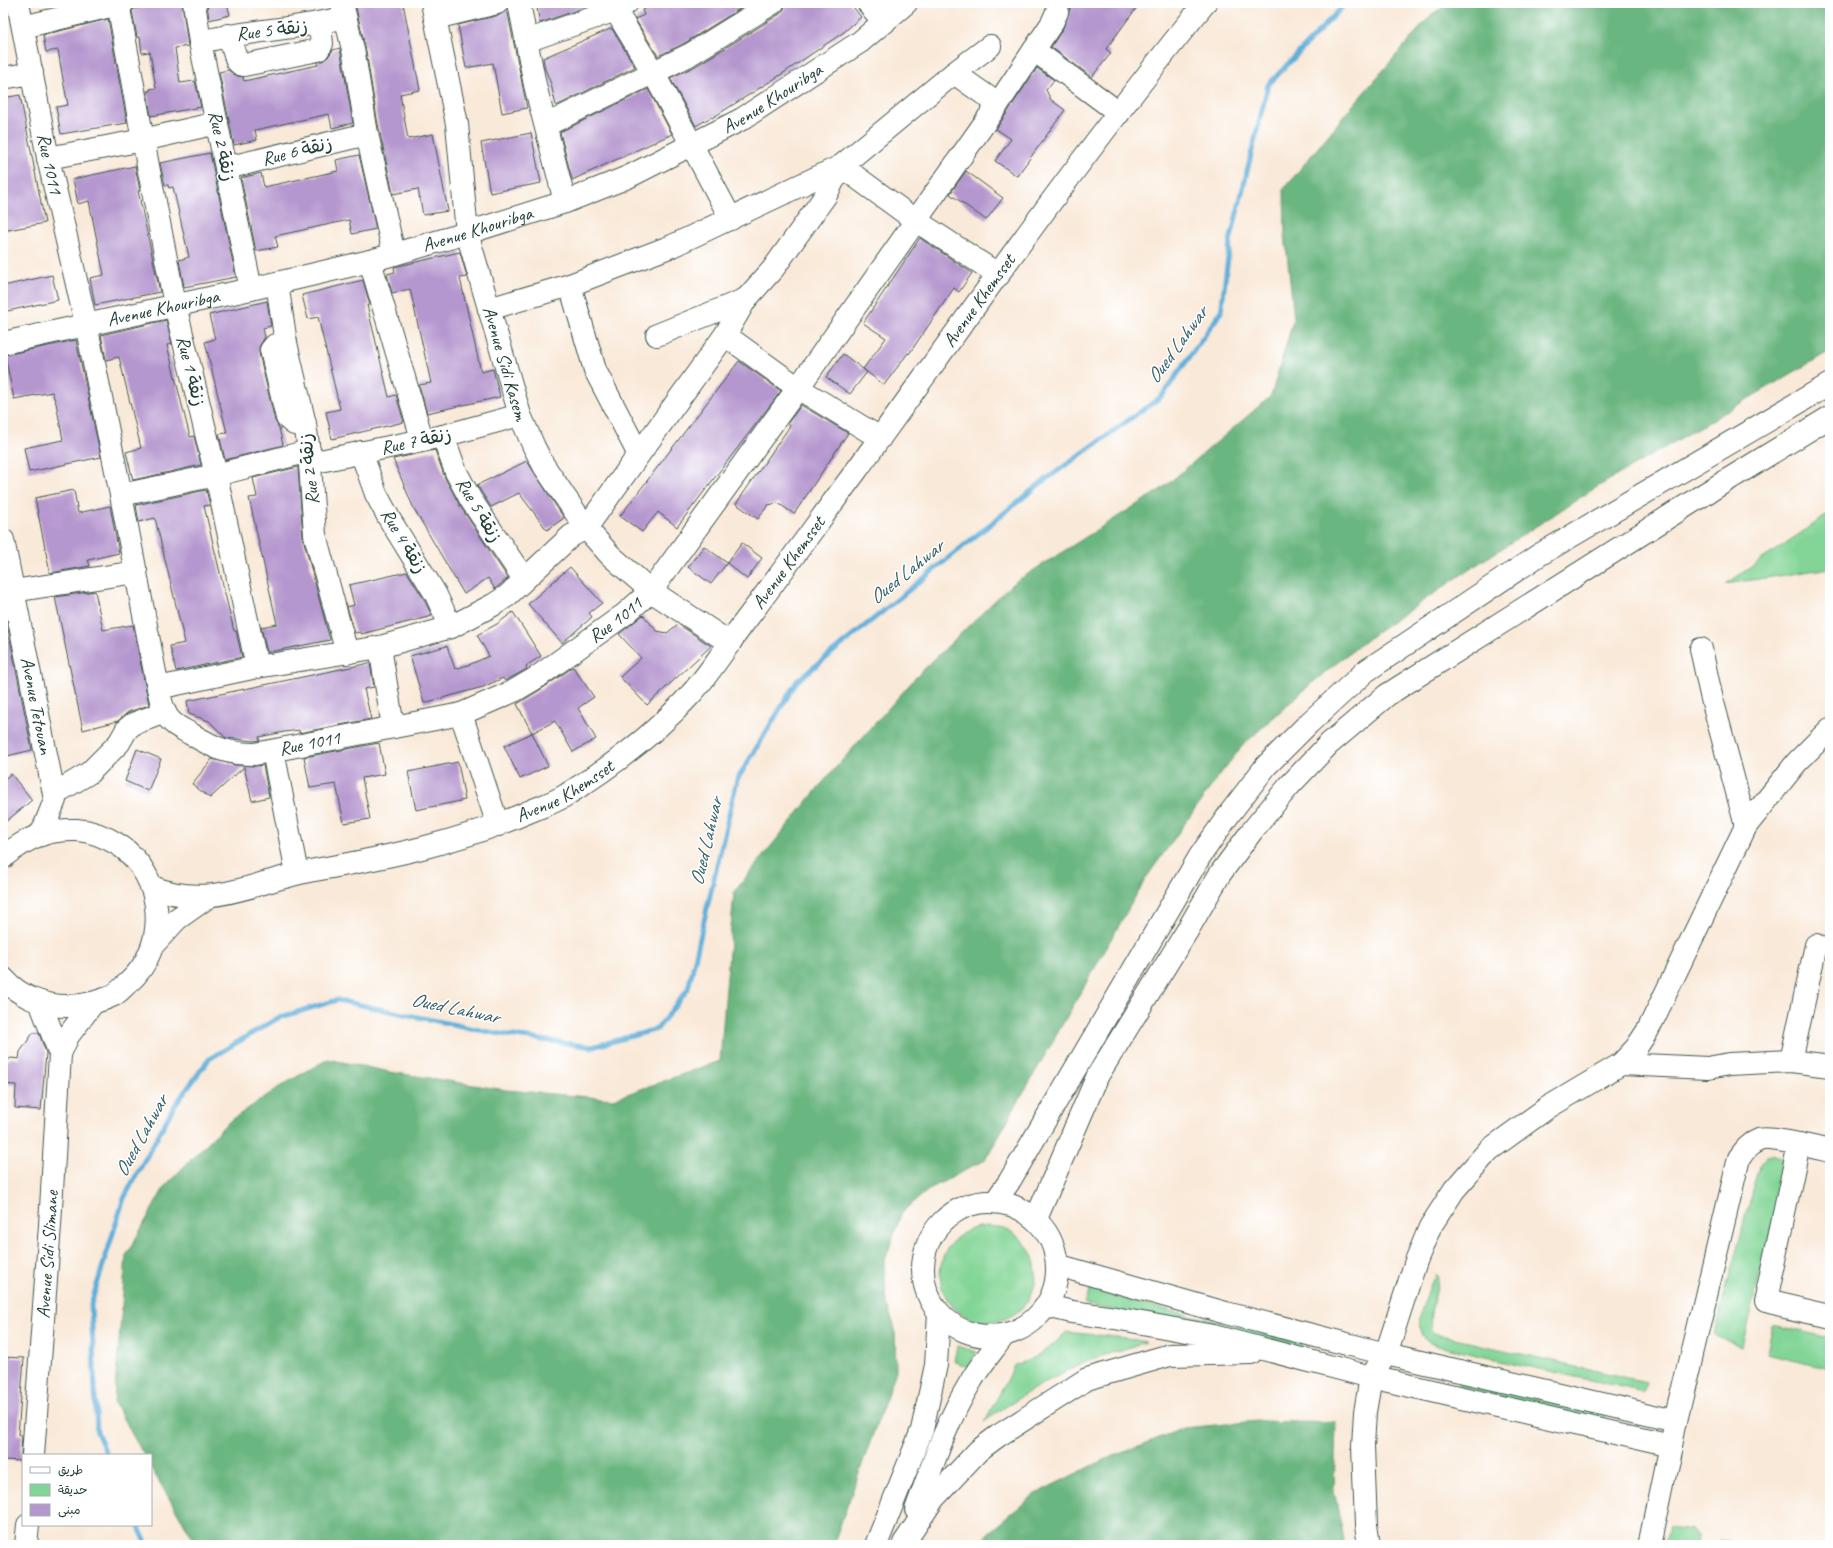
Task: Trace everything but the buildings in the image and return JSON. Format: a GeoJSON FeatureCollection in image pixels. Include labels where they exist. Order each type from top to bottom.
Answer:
{"type":"FeatureCollection","features":[{"type":"Feature","properties":{"kind":"street","name":"Rue 1011"},"geometry":{"type":"LineString","coordinates":[[18,3],[24,27],[48,158],[86,324],[158,688],[165,712],[170,721],[225,752],[255,754],[461,714],[514,691],[536,678],[625,614],[651,591],[798,388],[998,104],[1052,23],[1057,12],[1058,3]]}},
{"type":"Feature","properties":{"kind":"street"},"geometry":{"type":"LineString","coordinates":[[24,27],[120,3]]}},
{"type":"Feature","properties":{"kind":"street","name":"Rue 1 زنقة"},"geometry":{"type":"LineString","coordinates":[[120,3],[143,140],[175,305],[216,475],[257,666]]}},
{"type":"Feature","properties":{"kind":"street","name":"Rue 2 زنقة"},"geometry":{"type":"LineString","coordinates":[[194,3],[200,42],[251,289]]}},
{"type":"Feature","properties":{"kind":"street"},"geometry":{"type":"LineString","coordinates":[[433,10],[497,3]]}},
{"type":"Feature","properties":{"kind":"street"},"geometry":{"type":"LineString","coordinates":[[519,3],[526,41],[564,202]]}},
{"type":"Feature","properties":{"kind":"street"},"geometry":{"type":"LineString","coordinates":[[546,125],[689,56],[773,3]]}},
{"type":"Feature","properties":{"kind":"street"},"geometry":{"type":"LineString","coordinates":[[868,3],[884,23]]}},
{"type":"Feature","properties":{"kind":"street","name":"Avenue Khouribga"},"geometry":{"type":"LineString","coordinates":[[3,343],[251,289],[370,261],[467,233],[564,202],[628,177],[742,119],[860,42],[906,3]]}},
{"type":"Feature","properties":{"kind":"street","name":"Avenue Khemsset"},"geometry":{"type":"LineString","coordinates":[[152,888],[185,897],[208,897],[239,890],[297,872],[368,860],[449,842],[498,825],[563,797],[639,745],[691,694],[730,643],[1119,113],[1205,3]]}},
{"type":"Feature","properties":{"kind":"street"},"geometry":{"type":"LineString","coordinates":[[526,41],[618,5],[731,219]]}},
{"type":"Feature","properties":{"kind":"street"},"geometry":{"type":"LineString","coordinates":[[343,10],[354,54],[367,134],[394,254]]}},
{"type":"Feature","properties":{"kind":"street","name":"Rue 5 زنقة"},"geometry":{"type":"LineString","coordinates":[[200,42],[228,35],[320,24],[343,10]]}},
{"type":"Feature","properties":{"kind":"street","name":"Avenue Sidi Kasem"},"geometry":{"type":"LineString","coordinates":[[433,10],[457,124],[467,233],[520,415],[544,466],[586,528],[610,555],[651,591],[730,643]]}},
{"type":"Feature","properties":{"kind":"street"},"geometry":{"type":"LineString","coordinates":[[228,35],[238,61],[240,64],[244,65],[318,50],[322,44],[320,24]]}},
{"type":"Feature","properties":{"kind":"street"},"geometry":{"type":"LineString","coordinates":[[489,309],[570,284],[672,246],[840,166],[954,73],[990,46]]}},
{"type":"Feature","properties":{"kind":"street"},"geometry":{"type":"LineString","coordinates":[[1034,50],[1119,113]]}},
{"type":"Feature","properties":{"kind":"street"},"geometry":{"type":"LineString","coordinates":[[3,78],[32,73]]}},
{"type":"Feature","properties":{"kind":"street"},"geometry":{"type":"LineString","coordinates":[[954,73],[998,104]]}},
{"type":"Feature","properties":{"kind":"street"},"geometry":{"type":"LineString","coordinates":[[48,158],[143,140],[217,123]]}},
{"type":"Feature","properties":{"kind":"street","name":"Rue 6 زنقة"},"geometry":{"type":"LineString","coordinates":[[226,168],[367,134]]}},
{"type":"Feature","properties":{"kind":"street"},"geometry":{"type":"LineString","coordinates":[[840,166],[915,220],[999,275]]}},
{"type":"Feature","properties":{"kind":"street"},"geometry":{"type":"LineString","coordinates":[[158,688],[257,666],[380,647],[452,627],[507,596],[570,536],[586,528],[638,453],[725,335],[746,298],[773,269],[826,195],[840,166]]}},
{"type":"Feature","properties":{"kind":"street"},"geometry":{"type":"LineString","coordinates":[[370,261],[422,439]]}},
{"type":"Feature","properties":{"kind":"street","name":"Rue 2 زنقة"},"geometry":{"type":"LineString","coordinates":[[277,283],[286,343],[305,424],[310,457],[311,498],[315,535],[348,653]]}},
{"type":"Feature","properties":{"kind":"street"},"geometry":{"type":"LineString","coordinates":[[570,284],[595,370],[638,453]]}},
{"type":"Feature","properties":{"kind":"street"},"geometry":{"type":"LineString","coordinates":[[657,335],[746,298]]}},
{"type":"Feature","properties":{"kind":"street"},"geometry":{"type":"LineString","coordinates":[[725,335],[798,388],[880,438]]}},
{"type":"Feature","properties":{"kind":"street"},"geometry":{"type":"LineString","coordinates":[[995,1202],[1013,1175],[1200,856],[1230,813],[1266,766],[1309,723],[1366,671],[1539,555],[1830,384]]}},
{"type":"Feature","properties":{"kind":"street","name":"Rue 7 زنقة"},"geometry":{"type":"LineString","coordinates":[[121,495],[310,457],[361,452],[443,436],[520,415]]}},
{"type":"Feature","properties":{"kind":"street"},"geometry":{"type":"LineString","coordinates":[[1036,1219],[1098,1075],[1187,931],[1220,874],[1280,798],[1329,744],[1387,695],[1696,499],[1830,417]]}},
{"type":"Feature","properties":{"kind":"street","name":"Rue 5 زنقة"},"geometry":{"type":"LineString","coordinates":[[443,436],[456,472],[471,500],[524,579]]}},
{"type":"Feature","properties":{"kind":"street","name":"Rue 4 زنقة"},"geometry":{"type":"LineString","coordinates":[[361,452],[376,494],[390,520],[435,593],[452,627]]}},
{"type":"Feature","properties":{"kind":"street","name":"Avenue Tetouan"},"geometry":{"type":"LineString","coordinates":[[3,540],[55,797],[78,830]]}},
{"type":"Feature","properties":{"kind":"street"},"geometry":{"type":"LineString","coordinates":[[13,591],[136,572]]}},
{"type":"Feature","properties":{"kind":"street"},"geometry":{"type":"LineString","coordinates":[[380,647],[393,727]]}},
{"type":"Feature","properties":{"kind":"street"},"geometry":{"type":"LineString","coordinates":[[1701,649],[1711,696],[1746,826]]}},
{"type":"Feature","properties":{"kind":"street"},"geometry":{"type":"LineString","coordinates":[[41,834],[55,797],[89,773],[119,743],[127,729],[133,724],[165,712]]}},
{"type":"Feature","properties":{"kind":"street"},"geometry":{"type":"LineString","coordinates":[[461,714],[498,825]]}},
{"type":"Feature","properties":{"kind":"street"},"geometry":{"type":"LineString","coordinates":[[1369,1545],[1362,1446],[1365,1412],[1371,1377],[1386,1354],[1416,1262],[1430,1227],[1454,1190],[1489,1150],[1547,1108],[1621,1064],[1636,1048],[1648,1030],[1746,826],[1797,762],[1830,729]]}},
{"type":"Feature","properties":{"kind":"street"},"geometry":{"type":"LineString","coordinates":[[273,751],[297,872]]}},
{"type":"Feature","properties":{"kind":"street"},"geometry":{"type":"LineString","coordinates":[[3,858],[31,837],[62,829],[86,831],[109,838],[128,852],[144,870],[152,888],[158,921],[152,950],[137,975],[115,994],[93,1003],[87,1005],[58,1007],[32,1000],[10,986],[3,978]]}},
{"type":"Feature","properties":{"kind":"street","name":"Avenue Khemsset"},"geometry":{"type":"LineString","coordinates":[[153,945],[177,919],[208,897]]}},
{"type":"Feature","properties":{"kind":"street"},"geometry":{"type":"LineString","coordinates":[[1791,1061],[1816,945]]}},
{"type":"Feature","properties":{"kind":"street","name":"Avenue Sidi Slimane"},"geometry":{"type":"LineString","coordinates":[[40,1002],[60,1054]]}},
{"type":"Feature","properties":{"kind":"street","name":"Avenue Sidi Slimane"},"geometry":{"type":"LineString","coordinates":[[33,1454],[50,1225],[60,1054],[68,1036],[93,1003]]}},
{"type":"Feature","properties":{"kind":"street"},"geometry":{"type":"LineString","coordinates":[[1621,1064],[1708,1068],[1729,1064],[1791,1061],[1830,1066]]}},
{"type":"Feature","properties":{"kind":"street"},"geometry":{"type":"LineString","coordinates":[[1650,1545],[1676,1421],[1738,1158],[1747,1146],[1761,1139],[1799,1144],[1830,1151]]}},
{"type":"Feature","properties":{"kind":"street"},"geometry":{"type":"LineString","coordinates":[[1799,1144],[1765,1302],[1830,1317]]}},
{"type":"Feature","properties":{"kind":"street"},"geometry":{"type":"LineString","coordinates":[[978,1202],[995,1202],[1015,1206],[1036,1219],[1043,1227],[1053,1245],[1057,1265],[1057,1279],[1047,1306],[1026,1326],[1004,1335],[986,1337],[972,1334],[958,1329],[946,1321],[931,1304],[923,1284],[922,1262],[928,1241],[940,1223],[957,1210],[978,1202]]}},
{"type":"Feature","properties":{"kind":"street"},"geometry":{"type":"LineString","coordinates":[[1057,1265],[1226,1313],[1386,1354],[1676,1421]]}},
{"type":"Feature","properties":{"kind":"street"},"geometry":{"type":"LineString","coordinates":[[1047,1306],[1072,1312],[1115,1318],[1213,1336],[1371,1377],[1671,1446]]}},
{"type":"Feature","properties":{"kind":"street"},"geometry":{"type":"LineString","coordinates":[[876,1545],[922,1430],[936,1365],[939,1313]]}},
{"type":"Feature","properties":{"kind":"street"},"geometry":{"type":"LineString","coordinates":[[904,1544],[942,1442],[961,1398],[970,1381],[1004,1335]]}},
{"type":"Feature","properties":{"kind":"street"},"geometry":{"type":"LineString","coordinates":[[904,1544],[934,1498],[979,1450],[998,1436],[1087,1379],[1170,1355],[1272,1352]]}},
{"type":"Feature","properties":{"kind":"street"},"geometry":{"type":"LineString","coordinates":[[1614,1433],[1619,1409]]}},
{"type":"Feature","properties":{"kind":"street"},"geometry":{"type":"LineString","coordinates":[[26,1545],[28,1526]]}},
{"type":"Feature","properties":{"kind":"green space"},"geometry":{"type":"Polygon","coordinates":[[[1451,3],[1830,3],[1830,351],[1592,490],[1467,571],[1370,637],[1312,683],[1243,745],[1218,777],[1146,878],[985,1160],[931,1188],[902,1212],[884,1263],[887,1304],[895,1329],[896,1371],[833,1545],[197,1545],[152,1470],[152,1454],[143,1454],[114,1403],[126,1256],[165,1186],[226,1124],[279,1087],[328,1059],[390,1072],[506,1090],[613,1099],[720,1061],[734,892],[823,782],[918,675],[1012,584],[1163,488],[1271,396],[1294,318],[1285,235],[1284,189],[1347,112],[1432,14],[1451,3]]]}},
{"type":"Feature","properties":{"kind":"green space"},"geometry":{"type":"Polygon","coordinates":[[[1830,513],[1830,568],[1726,584],[1830,513]]]}},
{"type":"Feature","properties":{"kind":"green space"},"geometry":{"type":"Polygon","coordinates":[[[1772,1155],[1782,1160],[1786,1170],[1742,1346],[1713,1336],[1761,1162],[1767,1156],[1772,1155]]]}},
{"type":"Feature","properties":{"kind":"green space"},"geometry":{"type":"Polygon","coordinates":[[[988,1226],[1006,1229],[1022,1240],[1033,1256],[1036,1274],[1033,1292],[1022,1308],[1006,1319],[988,1322],[970,1319],[954,1308],[943,1292],[940,1274],[943,1256],[954,1240],[970,1229],[988,1226]]]}},
{"type":"Feature","properties":{"kind":"green space"},"geometry":{"type":"Polygon","coordinates":[[[1436,1274],[1438,1277],[1438,1284],[1430,1322],[1431,1329],[1437,1335],[1646,1382],[1644,1392],[1432,1344],[1422,1334],[1419,1322],[1422,1308],[1436,1274]]]}},
{"type":"Feature","properties":{"kind":"green space"},"geometry":{"type":"Polygon","coordinates":[[[1091,1288],[1133,1302],[1302,1341],[1300,1350],[1084,1304],[1091,1288]]]}},
{"type":"Feature","properties":{"kind":"green space"},"geometry":{"type":"Polygon","coordinates":[[[1773,1325],[1830,1338],[1830,1368],[1767,1353],[1773,1325]]]}},
{"type":"Feature","properties":{"kind":"green space"},"geometry":{"type":"Polygon","coordinates":[[[1066,1332],[1127,1338],[1146,1342],[1099,1357],[1058,1375],[1032,1390],[984,1422],[1014,1365],[1022,1363],[1043,1353],[1066,1332]]]}},
{"type":"Feature","properties":{"kind":"green space"},"geometry":{"type":"Polygon","coordinates":[[[957,1346],[977,1352],[968,1367],[954,1361],[957,1346]]]}},
{"type":"Feature","properties":{"kind":"green space"},"geometry":{"type":"Polygon","coordinates":[[[1460,1380],[1605,1414],[1603,1421],[1458,1387],[1460,1380]]]}},
{"type":"Feature","properties":{"kind":"green space"},"geometry":{"type":"Polygon","coordinates":[[[1258,1421],[1336,1423],[1334,1490],[1345,1545],[979,1545],[988,1533],[1035,1494],[1099,1462],[1184,1428],[1258,1421]]]}},
{"type":"Feature","properties":{"kind":"green space"},"geometry":{"type":"Polygon","coordinates":[[[1669,1526],[1692,1529],[1697,1535],[1696,1545],[1665,1545],[1669,1526]]]}},
{"type":"Feature","properties":{"kind":"green space"},"geometry":{"type":"Polygon","coordinates":[[[1720,1539],[1747,1545],[1719,1545],[1720,1539]]]}},
{"type":"Feature","properties":{"kind":"waterway","name":"Oued Lahwar"},"geometry":{"type":"LineString","coordinates":[[107,1454],[97,1432],[91,1304],[124,1198],[173,1108],[209,1059],[278,1018],[337,1000],[494,1033],[592,1047],[657,1029],[688,989],[737,780],[797,681],[1041,483],[1162,396],[1221,312],[1230,242],[1268,85],[1346,3]]}},
{"type":"Feature","properties":{"kind":"waterway","name":"Oued Lahwar"},"geometry":{"type":"LineString","coordinates":[[138,1526],[147,1545]]}}]}
